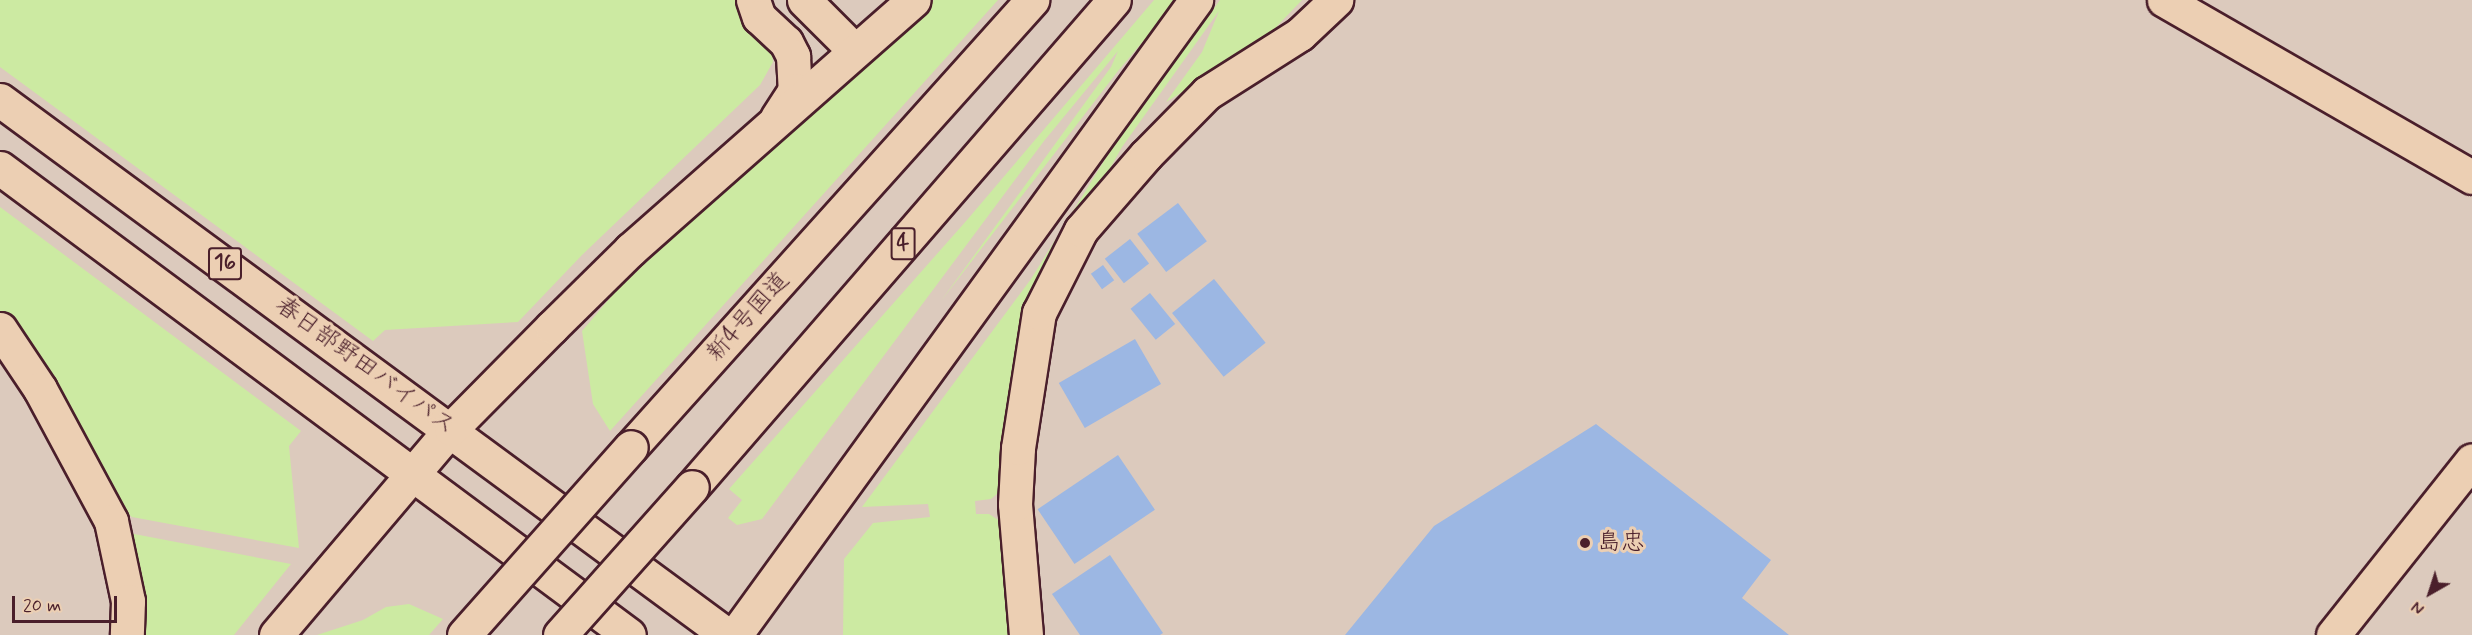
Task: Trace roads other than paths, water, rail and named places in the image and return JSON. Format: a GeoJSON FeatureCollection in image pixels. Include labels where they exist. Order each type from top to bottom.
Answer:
{"type":"FeatureCollection","features":[{"type":"Feature","properties":{"kind":"main road"},"geometry":{"type":"LineString","coordinates":[[753,0],[759,17],[786,42],[793,56],[795,90],[777,118]]}},
{"type":"Feature","properties":{"kind":"main road"},"geometry":{"type":"LineString","coordinates":[[804,0],[855,51]]}},
{"type":"Feature","properties":{"kind":"main road"},"geometry":{"type":"LineString","coordinates":[[276,635],[451,429],[630,250],[777,118],[914,0]]}},
{"type":"Feature","properties":{"kind":"main road","name":"新4号国道"},"geometry":{"type":"LineString","coordinates":[[464,635],[1032,0]]}},
{"type":"Feature","properties":{"kind":"main road","name":"4"},"geometry":{"type":"LineString","coordinates":[[560,635],[692,487],[1114,0]]}},
{"type":"Feature","properties":{"kind":"main road"},"geometry":{"type":"LineString","coordinates":[[735,635],[1196,0]]}},
{"type":"Feature","properties":{"kind":"main road"},"geometry":{"type":"LineString","coordinates":[[1026,635],[1015,504],[1018,448],[1039,313],[1081,230],[1146,155],[1208,93],[1300,34],[1336,0]]}},
{"type":"Feature","properties":{"kind":"main road"},"geometry":{"type":"LineString","coordinates":[[2164,0],[2472,177]]}},
{"type":"Feature","properties":{"kind":"main road","name":"春日部野田バイパス"},"geometry":{"type":"LineString","coordinates":[[0,100],[451,429],[728,635]]}},
{"type":"Feature","properties":{"kind":"main road","name":"16"},"geometry":{"type":"LineString","coordinates":[[0,168],[629,635]]}},
{"type":"Feature","properties":{"kind":"main road"},"geometry":{"type":"LineString","coordinates":[[0,328],[40,389],[111,521],[128,601],[127,635]]}},
{"type":"Feature","properties":{"kind":"main road"},"geometry":{"type":"LineString","coordinates":[[2333,635],[2472,460]]}},
{"type":"Feature","properties":{"kind":"place","name":"島忠"},"geometry":{"type":"Point","coordinates":[1585,543]}}]}
